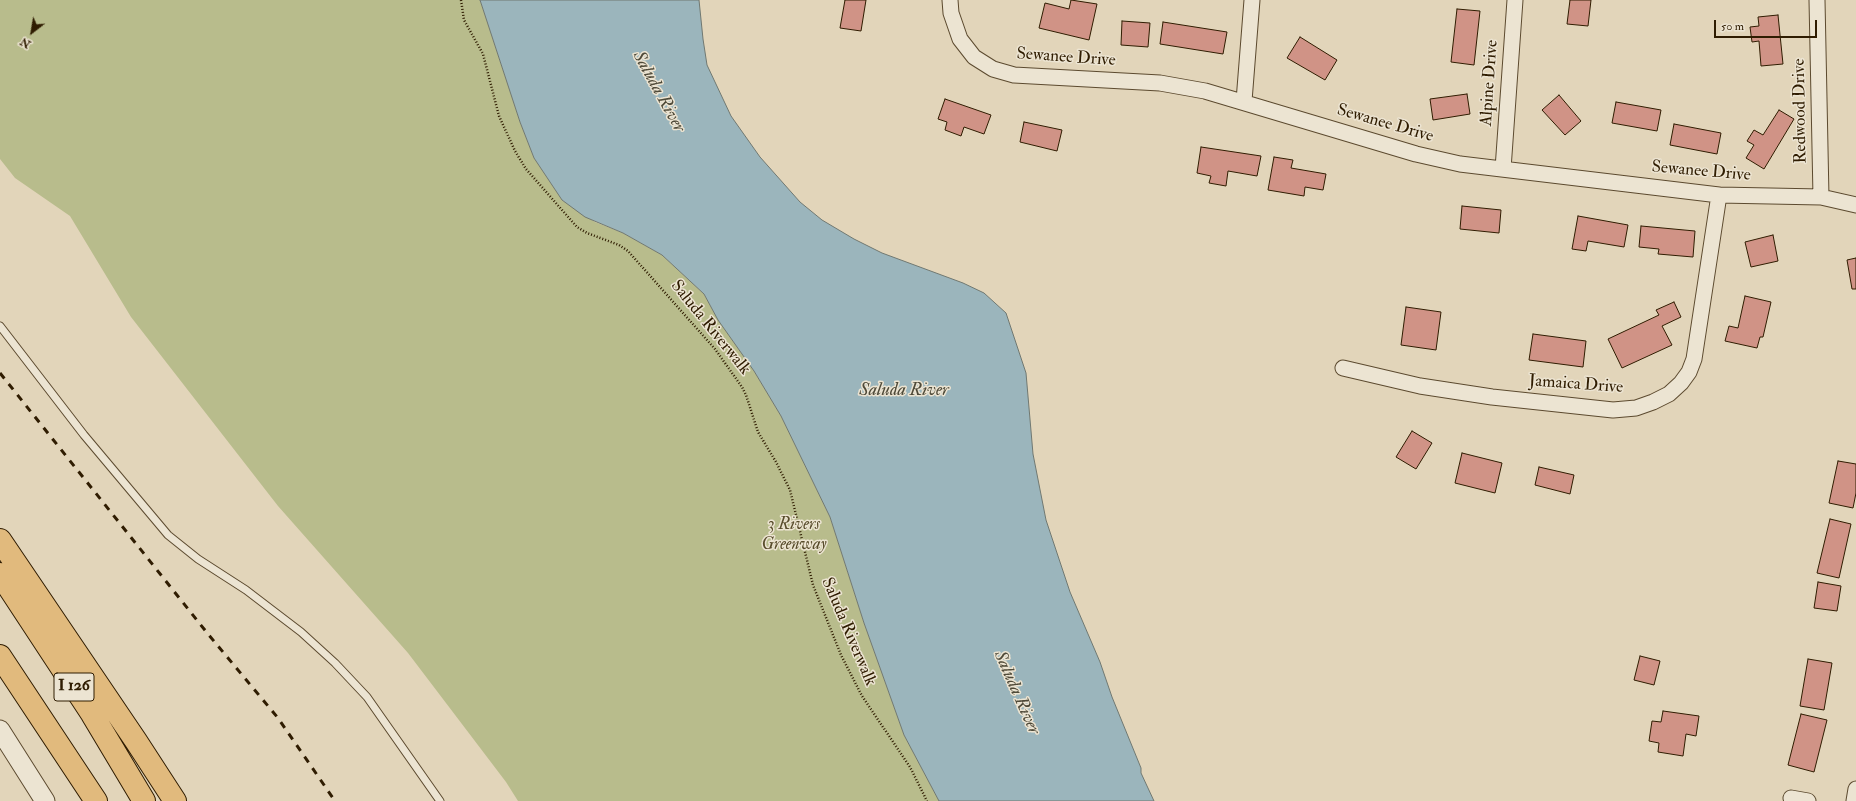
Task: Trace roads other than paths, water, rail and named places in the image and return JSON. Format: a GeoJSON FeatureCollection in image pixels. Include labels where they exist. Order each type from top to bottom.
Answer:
{"type":"FeatureCollection","features":[{"type":"Feature","properties":{"kind":"highway"},"geometry":{"type":"LineString","coordinates":[[0,540],[175,801]]}},
{"type":"Feature","properties":{"kind":"highway","name":"I 126"},"geometry":{"type":"LineString","coordinates":[[0,574],[92,714],[144,801]]}},
{"type":"Feature","properties":{"kind":"highway","name":"I 126"},"geometry":{"type":"LineString","coordinates":[[0,656],[96,801]]}},
{"type":"Feature","properties":{"kind":"street","name":"Sewanee Drive"},"geometry":{"type":"LineString","coordinates":[[950,0],[951,13],[960,39],[974,57],[993,69],[1014,74],[1160,83],[1205,91],[1416,154],[1460,164],[1719,195],[1822,197],[1856,205]]}},
{"type":"Feature","properties":{"kind":"street"},"geometry":{"type":"LineString","coordinates":[[1244,102],[1252,0]]}},
{"type":"Feature","properties":{"kind":"street","name":"Alpine Drive"},"geometry":{"type":"LineString","coordinates":[[1503,169],[1515,0]]}},
{"type":"Feature","properties":{"kind":"street","name":"Redwood Drive"},"geometry":{"type":"LineString","coordinates":[[1817,0],[1822,197]]}},
{"type":"Feature","properties":{"kind":"street","name":"Jamaica Drive"},"geometry":{"type":"LineString","coordinates":[[1343,368],[1420,386],[1492,397],[1613,410],[1636,408],[1653,402],[1669,394],[1681,383],[1689,372],[1694,359],[1719,195]]}},
{"type":"Feature","properties":{"kind":"street"},"geometry":{"type":"LineString","coordinates":[[0,730],[45,801]]}},
{"type":"Feature","properties":{"kind":"street"},"geometry":{"type":"LineString","coordinates":[[1854,801],[1856,789]]}},
{"type":"Feature","properties":{"kind":"street"},"geometry":{"type":"LineString","coordinates":[[1791,798],[1808,801]]}},
{"type":"Feature","properties":{"kind":"lane"},"geometry":{"type":"LineString","coordinates":[[0,326],[84,435],[168,535],[198,559],[246,590],[289,623],[335,663],[367,697],[440,801]]}},
{"type":"Feature","properties":{"kind":"water","name":"Saluda River"},"geometry":{"type":"Polygon","coordinates":[[[480,0],[699,0],[707,65],[731,116],[760,157],[800,202],[822,220],[854,239],[882,253],[963,283],[984,293],[1006,313],[1026,373],[1033,454],[1046,520],[1070,592],[1100,662],[1112,697],[1141,768],[1141,773],[1154,801],[939,801],[904,735],[864,623],[830,517],[781,416],[754,371],[718,320],[704,294],[662,255],[623,233],[585,217],[562,200],[534,158],[520,122],[480,0]]]}},
{"type":"Feature","properties":{"kind":"railway"},"geometry":{"type":"LineString","coordinates":[[0,373],[208,634],[278,718],[335,801]]}},
{"type":"Feature","properties":{"kind":"park label","name":"3 Rivers Greenway"},"geometry":{"type":"Point","coordinates":[794,535]}}]}
